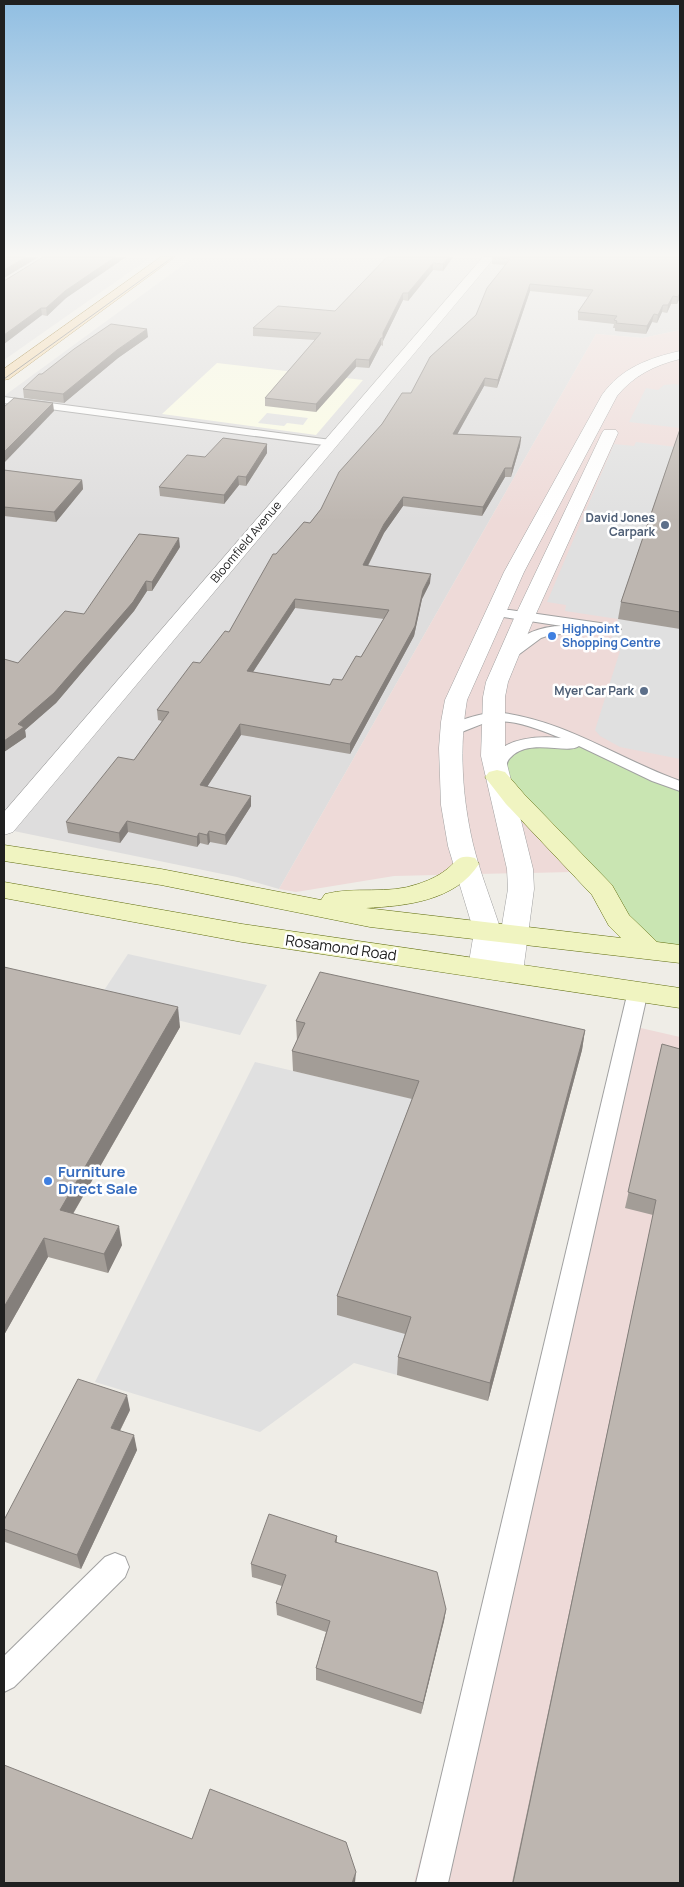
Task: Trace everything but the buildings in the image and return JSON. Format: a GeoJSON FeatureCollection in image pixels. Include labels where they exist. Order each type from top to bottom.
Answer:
{"type":"FeatureCollection","features":[{"type":"Feature","properties":{"kind":"main road"},"geometry":{"type":"LineString","coordinates":[[4,376],[47,345]]}},
{"type":"Feature","properties":{"kind":"street","name":"Bloomfield Avenue"},"geometry":{"type":"LineString","coordinates":[[4,827],[414,345]]}},
{"type":"Feature","properties":{"kind":"street"},"geometry":{"type":"LineString","coordinates":[[482,968],[501,934],[521,889],[520,869],[493,756],[494,697],[497,682],[602,430],[610,394],[625,378],[649,365],[680,355]]}},
{"type":"Feature","properties":{"kind":"street"},"geometry":{"type":"LineString","coordinates":[[509,972],[501,934],[482,910],[466,864],[456,826],[453,804],[452,730],[456,700],[525,552],[602,430],[638,383],[680,363]]}},
{"type":"Feature","properties":{"kind":"street"},"geometry":{"type":"LineString","coordinates":[[497,777],[515,799],[603,892],[619,920],[649,950]]}},
{"type":"Feature","properties":{"kind":"street"},"geometry":{"type":"LineString","coordinates":[[8,861],[160,877],[370,918],[680,954]]}},
{"type":"Feature","properties":{"kind":"street"},"geometry":{"type":"LineString","coordinates":[[270,898],[336,900],[400,896],[440,885],[453,878],[466,864]]}},
{"type":"Feature","properties":{"kind":"street"},"geometry":{"type":"LineString","coordinates":[[137,914],[160,877]]}},
{"type":"Feature","properties":{"kind":"street","name":"Rosamond Road"},"geometry":{"type":"LineString","coordinates":[[4,890],[242,933],[680,998]]}},
{"type":"Feature","properties":{"kind":"lane"},"geometry":{"type":"LineString","coordinates":[[4,400],[330,443]]}},
{"type":"Feature","properties":{"kind":"lane"},"geometry":{"type":"LineString","coordinates":[[496,612],[613,632],[547,631],[530,636],[509,654]]}},
{"type":"Feature","properties":{"kind":"lane"},"geometry":{"type":"LineString","coordinates":[[452,730],[494,717],[540,724],[640,771],[680,786]]}},
{"type":"Feature","properties":{"kind":"lane"},"geometry":{"type":"LineString","coordinates":[[497,777],[498,764],[506,753],[517,747],[532,743],[567,743],[611,758]]}},
{"type":"Feature","properties":{"kind":"lane"},"geometry":{"type":"LineString","coordinates":[[432,1883],[638,991]]}},
{"type":"Feature","properties":{"kind":"lane"},"geometry":{"type":"LineString","coordinates":[[4,1677],[115,1566]]}},
{"type":"Feature","properties":{"kind":"shaded area"},"geometry":{"type":"Polygon","coordinates":[[[4,345],[25,345],[4,360],[4,345]]]}},
{"type":"Feature","properties":{"kind":"shaded area"},"geometry":{"type":"Polygon","coordinates":[[[74,345],[590,345],[279,889],[237,877],[4,829],[4,396],[74,345]]]}},
{"type":"Feature","properties":{"kind":"shaded area","name":"Highpoint Shopping Centre"},"geometry":{"type":"Polygon","coordinates":[[[590,345],[680,345],[680,919],[614,871],[394,876],[296,892],[279,889],[590,345]]]}},
{"type":"Feature","properties":{"kind":"shaded area"},"geometry":{"type":"Polygon","coordinates":[[[217,363],[363,380],[316,435],[162,414],[217,363]]]}},
{"type":"Feature","properties":{"kind":"shaded area"},"geometry":{"type":"Polygon","coordinates":[[[664,385],[680,385],[680,428],[629,422],[646,388],[658,390],[664,385]]]}},
{"type":"Feature","properties":{"kind":"shaded area"},"geometry":{"type":"Polygon","coordinates":[[[267,413],[308,418],[303,425],[287,423],[284,426],[258,423],[267,413]]]}},
{"type":"Feature","properties":{"kind":"shaded area"},"geometry":{"type":"Polygon","coordinates":[[[636,442],[676,447],[680,629],[680,759],[620,747],[600,736],[595,730],[620,651],[607,649],[618,619],[565,611],[566,605],[547,602],[614,444],[634,446],[636,442]]]}},
{"type":"Feature","properties":{"kind":"shaded area"},"geometry":{"type":"Polygon","coordinates":[[[128,954],[267,985],[240,1035],[97,1001],[128,954]]]}},
{"type":"Feature","properties":{"kind":"shaded area"},"geometry":{"type":"Polygon","coordinates":[[[632,1026],[680,1037],[680,1883],[414,1883],[632,1026]]]}},
{"type":"Feature","properties":{"kind":"shaded area"},"geometry":{"type":"Polygon","coordinates":[[[255,1062],[418,1100],[410,1336],[397,1375],[354,1363],[260,1432],[95,1382],[255,1062]]]}},
{"type":"Feature","properties":{"kind":"green space"},"geometry":{"type":"Polygon","coordinates":[[[567,743],[583,747],[680,786],[680,954],[649,950],[499,764],[517,747],[567,743]]]}},
{"type":"Feature","properties":{"kind":"tram line"},"geometry":{"type":"LineString","coordinates":[[4,379],[51,345]]}},
{"type":"Feature","properties":{"kind":"place","name":"David Jones Carpark"},"geometry":{"type":"Point","coordinates":[665,525]}},
{"type":"Feature","properties":{"kind":"place","name":"Highpoint Shopping Centre"},"geometry":{"type":"Point","coordinates":[552,636]}},
{"type":"Feature","properties":{"kind":"place","name":"Myer Car Park"},"geometry":{"type":"Point","coordinates":[644,691]}},
{"type":"Feature","properties":{"kind":"place","name":"Furniture Direct Sale"},"geometry":{"type":"Point","coordinates":[48,1181]}}]}
